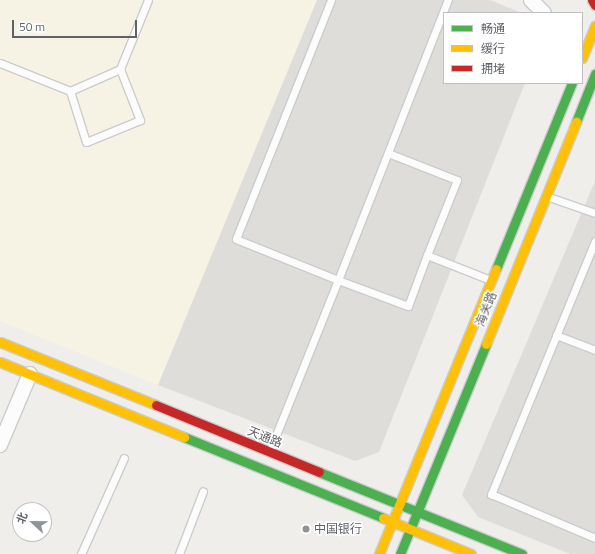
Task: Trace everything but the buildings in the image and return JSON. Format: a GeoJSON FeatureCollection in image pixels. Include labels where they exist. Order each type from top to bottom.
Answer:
{"type":"FeatureCollection","features":[{"type":"Feature","properties":{"kind":"main road"},"geometry":{"type":"LineString","coordinates":[[592,0],[595,5]]}},
{"type":"Feature","properties":{"kind":"main road"},"geometry":{"type":"LineString","coordinates":[[583,56],[595,26]]}},
{"type":"Feature","properties":{"kind":"main road","name":"海关路"},"geometry":{"type":"LineString","coordinates":[[400,554],[595,74]]}},
{"type":"Feature","properties":{"kind":"main road","name":"海关路"},"geometry":{"type":"LineString","coordinates":[[379,554],[572,84]]}},
{"type":"Feature","properties":{"kind":"main road","name":"天通路"},"geometry":{"type":"LineString","coordinates":[[0,342],[522,554]]}},
{"type":"Feature","properties":{"kind":"main road"},"geometry":{"type":"LineString","coordinates":[[0,362],[471,554]]}},
{"type":"Feature","properties":{"kind":"street"},"geometry":{"type":"LineString","coordinates":[[531,0],[543,12]]}},
{"type":"Feature","properties":{"kind":"street"},"geometry":{"type":"LineString","coordinates":[[0,445],[30,374]]}},
{"type":"Feature","properties":{"kind":"lane"},"geometry":{"type":"LineString","coordinates":[[70,91],[86,142],[140,120],[120,69],[148,0]]}},
{"type":"Feature","properties":{"kind":"lane"},"geometry":{"type":"LineString","coordinates":[[331,0],[236,239],[408,306],[457,180],[388,153]]}},
{"type":"Feature","properties":{"kind":"lane"},"geometry":{"type":"LineString","coordinates":[[443,12],[448,0]]}},
{"type":"Feature","properties":{"kind":"lane"},"geometry":{"type":"LineString","coordinates":[[269,452],[443,13]]}},
{"type":"Feature","properties":{"kind":"lane"},"geometry":{"type":"LineString","coordinates":[[0,63],[70,91],[120,69]]}},
{"type":"Feature","properties":{"kind":"lane"},"geometry":{"type":"LineString","coordinates":[[545,196],[595,213]]}},
{"type":"Feature","properties":{"kind":"lane"},"geometry":{"type":"LineString","coordinates":[[595,241],[491,494],[595,538]]}},
{"type":"Feature","properties":{"kind":"lane"},"geometry":{"type":"LineString","coordinates":[[427,256],[491,280]]}},
{"type":"Feature","properties":{"kind":"lane"},"geometry":{"type":"LineString","coordinates":[[556,335],[595,350]]}},
{"type":"Feature","properties":{"kind":"lane"},"geometry":{"type":"LineString","coordinates":[[81,554],[124,458]]}},
{"type":"Feature","properties":{"kind":"lane"},"geometry":{"type":"LineString","coordinates":[[178,554],[202,491]]}},
{"type":"Feature","properties":{"kind":"shaded area"},"geometry":{"type":"Polygon","coordinates":[[[0,0],[317,0],[158,385],[0,321],[0,0]]]}},
{"type":"Feature","properties":{"kind":"shaded area"},"geometry":{"type":"Polygon","coordinates":[[[317,0],[490,0],[520,12],[443,12],[443,84],[525,84],[379,452],[355,461],[158,385],[317,0]]]}},
{"type":"Feature","properties":{"kind":"shaded area"},"geometry":{"type":"Polygon","coordinates":[[[595,181],[595,554],[570,554],[478,517],[462,495],[595,181]]]}},
{"type":"Feature","properties":{"kind":"traffic: fast"},"geometry":{"type":"LineString","coordinates":[[576,122],[595,74]]}},
{"type":"Feature","properties":{"kind":"traffic: fast"},"geometry":{"type":"LineString","coordinates":[[496,269],[572,84]]}},
{"type":"Feature","properties":{"kind":"traffic: fast"},"geometry":{"type":"LineString","coordinates":[[400,554],[486,344]]}},
{"type":"Feature","properties":{"kind":"traffic: fast"},"geometry":{"type":"LineString","coordinates":[[184,437],[383,518]]}},
{"type":"Feature","properties":{"kind":"traffic: fast"},"geometry":{"type":"LineString","coordinates":[[319,472],[522,554]]}},
{"type":"Feature","properties":{"kind":"traffic: slow"},"geometry":{"type":"LineString","coordinates":[[583,56],[595,26]]}},
{"type":"Feature","properties":{"kind":"traffic: slow"},"geometry":{"type":"LineString","coordinates":[[486,344],[576,122]]}},
{"type":"Feature","properties":{"kind":"traffic: slow"},"geometry":{"type":"LineString","coordinates":[[379,554],[496,269]]}},
{"type":"Feature","properties":{"kind":"traffic: slow"},"geometry":{"type":"LineString","coordinates":[[0,342],[156,405]]}},
{"type":"Feature","properties":{"kind":"traffic: slow"},"geometry":{"type":"LineString","coordinates":[[0,362],[184,437]]}},
{"type":"Feature","properties":{"kind":"traffic: slow"},"geometry":{"type":"LineString","coordinates":[[383,518],[471,554]]}},
{"type":"Feature","properties":{"kind":"traffic: jam"},"geometry":{"type":"LineString","coordinates":[[592,0],[595,5]]}},
{"type":"Feature","properties":{"kind":"traffic: jam"},"geometry":{"type":"LineString","coordinates":[[156,405],[319,472]]}},
{"type":"Feature","properties":{"kind":"place","name":"中国银行"},"geometry":{"type":"Point","coordinates":[306,529]}}]}
